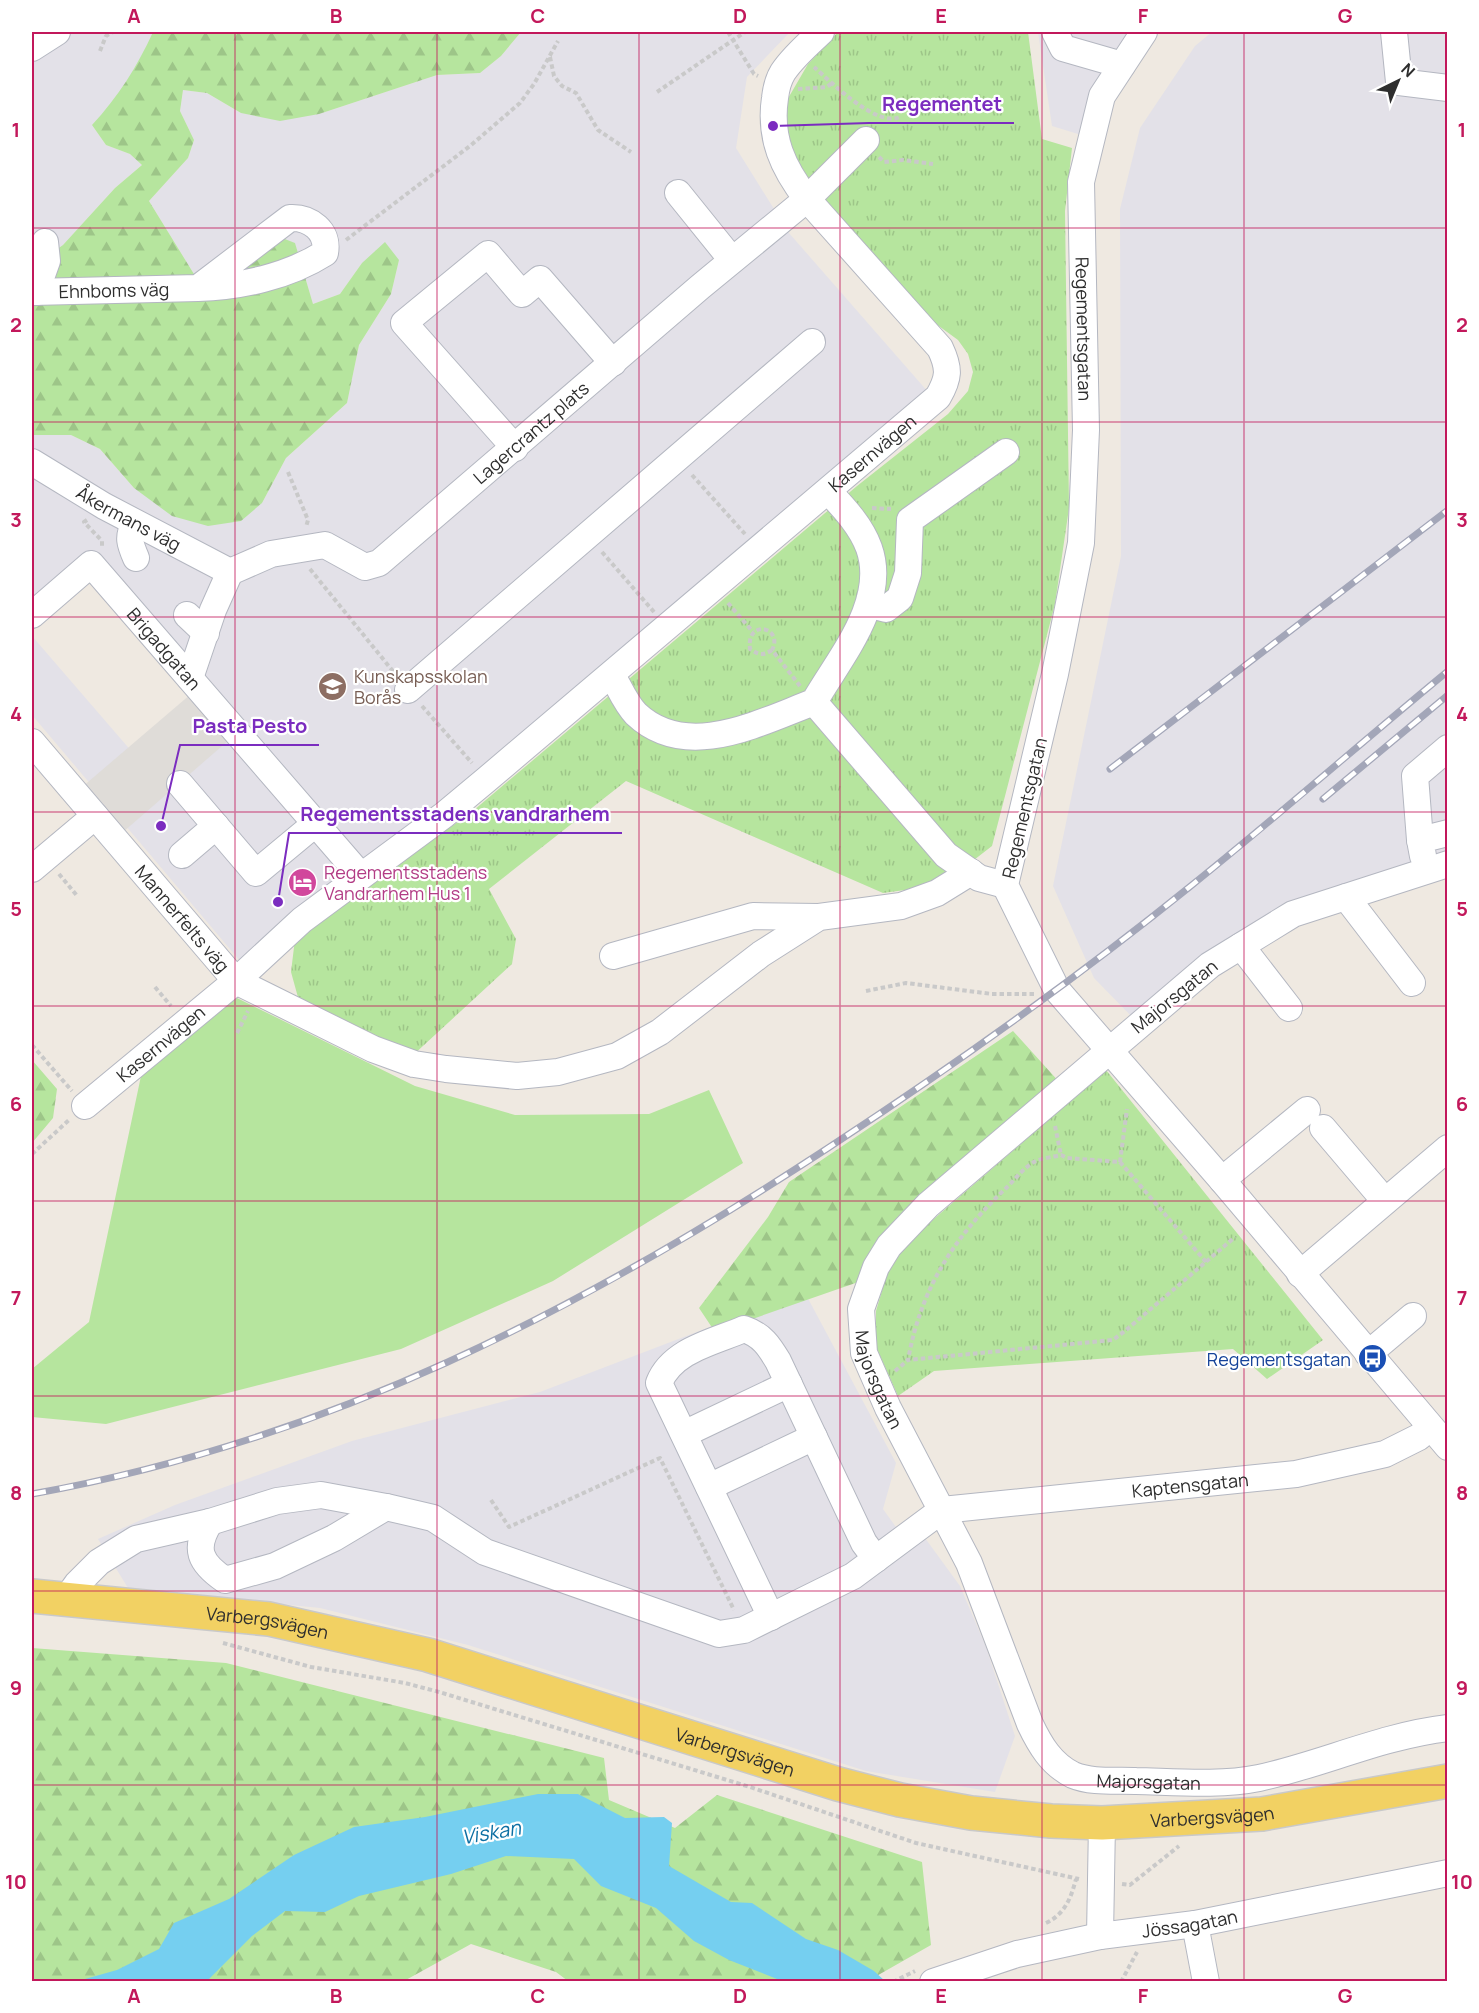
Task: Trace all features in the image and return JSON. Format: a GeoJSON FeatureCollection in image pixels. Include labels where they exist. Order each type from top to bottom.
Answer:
{"type":"FeatureCollection","features":[{"type":"Feature","properties":{"kind":"main road","name":"Varbergsvägen"},"geometry":{"type":"LineString","coordinates":[[32,1596],[269,1618],[361,1638],[440,1658],[838,1784],[900,1800],[970,1813],[1051,1821],[1102,1823],[1262,1814],[1448,1781]]}},
{"type":"Feature","properties":{"kind":"street"},"geometry":{"type":"LineString","coordinates":[[32,48],[57,32]]}},
{"type":"Feature","properties":{"kind":"street"},"geometry":{"type":"LineString","coordinates":[[777,83],[783,71],[821,32]]}},
{"type":"Feature","properties":{"kind":"street"},"geometry":{"type":"LineString","coordinates":[[1055,32],[1063,48],[1122,65]]}},
{"type":"Feature","properties":{"kind":"street","name":"Regementsgatan"},"geometry":{"type":"LineString","coordinates":[[1144,32],[1102,96],[1081,182],[1086,430],[1081,543],[1055,674],[1005,885],[1055,985],[1443,1441]]}},
{"type":"Feature","properties":{"kind":"street"},"geometry":{"type":"LineString","coordinates":[[1394,32],[1399,82],[1448,88]]}},
{"type":"Feature","properties":{"kind":"street","name":"Kasernvägen"},"geometry":{"type":"LineString","coordinates":[[777,83],[773,126],[776,141],[790,177],[940,348],[948,366],[948,381],[938,397],[829,492],[853,519],[869,547],[874,578],[870,605],[811,698]]}},
{"type":"Feature","properties":{"kind":"street","name":"Lagercrantz plats"},"geometry":{"type":"LineString","coordinates":[[230,572],[271,554],[325,545],[359,565],[373,567],[515,448],[732,260],[807,199],[866,140]]}},
{"type":"Feature","properties":{"kind":"street"},"geometry":{"type":"LineString","coordinates":[[678,193],[732,260]]}},
{"type":"Feature","properties":{"kind":"street"},"geometry":{"type":"LineString","coordinates":[[198,288],[290,218],[311,221],[320,230],[326,246],[325,253]]}},
{"type":"Feature","properties":{"kind":"street"},"geometry":{"type":"LineString","coordinates":[[34,292],[47,261],[45,242]]}},
{"type":"Feature","properties":{"kind":"street","name":"Ehnboms väg"},"geometry":{"type":"LineString","coordinates":[[34,292],[198,288],[269,278],[312,261],[325,253]]}},
{"type":"Feature","properties":{"kind":"street"},"geometry":{"type":"LineString","coordinates":[[515,448],[404,323],[488,254],[522,294],[540,279],[613,363]]}},
{"type":"Feature","properties":{"kind":"street"},"geometry":{"type":"LineString","coordinates":[[408,690],[812,342]]}},
{"type":"Feature","properties":{"kind":"street"},"geometry":{"type":"LineString","coordinates":[[870,605],[886,609],[900,598],[908,573],[910,520],[1006,452]]}},
{"type":"Feature","properties":{"kind":"street","name":"Åkermans väg"},"geometry":{"type":"LineString","coordinates":[[32,462],[135,523],[230,572]]}},
{"type":"Feature","properties":{"kind":"street","name":"Mannerfelts väg"},"geometry":{"type":"LineString","coordinates":[[32,742],[236,981],[302,920],[486,780],[829,492]]}},
{"type":"Feature","properties":{"kind":"street"},"geometry":{"type":"LineString","coordinates":[[135,523],[129,534],[129,542],[136,558]]}},
{"type":"Feature","properties":{"kind":"street","name":"Brigadgatan"},"geometry":{"type":"LineString","coordinates":[[32,614],[91,564],[360,876]]}},
{"type":"Feature","properties":{"kind":"street"},"geometry":{"type":"LineString","coordinates":[[190,678],[230,572]]}},
{"type":"Feature","properties":{"kind":"street"},"geometry":{"type":"LineString","coordinates":[[187,615],[206,633]]}},
{"type":"Feature","properties":{"kind":"street"},"geometry":{"type":"LineString","coordinates":[[612,675],[636,714],[674,737],[723,735],[811,698],[946,855],[979,878],[1005,885]]}},
{"type":"Feature","properties":{"kind":"street"},"geometry":{"type":"LineString","coordinates":[[1436,867],[1420,840],[1415,776],[1448,748]]}},
{"type":"Feature","properties":{"kind":"street"},"geometry":{"type":"LineString","coordinates":[[180,784],[256,873],[315,824]]}},
{"type":"Feature","properties":{"kind":"street"},"geometry":{"type":"LineString","coordinates":[[32,869],[95,816]]}},
{"type":"Feature","properties":{"kind":"street"},"geometry":{"type":"LineString","coordinates":[[182,855],[216,826]]}},
{"type":"Feature","properties":{"kind":"street"},"geometry":{"type":"LineString","coordinates":[[1420,840],[1448,833]]}},
{"type":"Feature","properties":{"kind":"street","name":"Majorsgatan"},"geometry":{"type":"LineString","coordinates":[[1436,867],[1293,914],[1210,965],[928,1205],[889,1246],[867,1288],[861,1309],[864,1353],[888,1408],[969,1563],[1038,1741],[1058,1765],[1074,1775],[1092,1780],[1170,1782],[1258,1778],[1408,1733],[1448,1728]]}},
{"type":"Feature","properties":{"kind":"street"},"geometry":{"type":"LineString","coordinates":[[612,956],[753,916],[819,917],[902,906],[936,894],[971,872]]}},
{"type":"Feature","properties":{"kind":"street"},"geometry":{"type":"LineString","coordinates":[[1346,897],[1412,983]]}},
{"type":"Feature","properties":{"kind":"street"},"geometry":{"type":"LineString","coordinates":[[236,981],[372,1049],[414,1064],[517,1076],[558,1072],[617,1056],[660,1032],[761,954],[819,917]]}},
{"type":"Feature","properties":{"kind":"street"},"geometry":{"type":"LineString","coordinates":[[1241,946],[1289,1008]]}},
{"type":"Feature","properties":{"kind":"street","name":"Kasernvägen"},"geometry":{"type":"LineString","coordinates":[[85,1106],[236,981]]}},
{"type":"Feature","properties":{"kind":"street"},"geometry":{"type":"LineString","coordinates":[[1222,1180],[1315,1119],[1385,1202]]}},
{"type":"Feature","properties":{"kind":"street"},"geometry":{"type":"LineString","coordinates":[[1300,1274],[1448,1148]]}},
{"type":"Feature","properties":{"kind":"street"},"geometry":{"type":"LineString","coordinates":[[1368,1354],[1413,1316]]}},
{"type":"Feature","properties":{"kind":"street"},"geometry":{"type":"LineString","coordinates":[[771,1617],[659,1383],[663,1373],[677,1358],[744,1329],[754,1332],[767,1343],[789,1384],[864,1543],[876,1559]]}},
{"type":"Feature","properties":{"kind":"street"},"geometry":{"type":"LineString","coordinates":[[684,1434],[789,1384]]}},
{"type":"Feature","properties":{"kind":"street"},"geometry":{"type":"LineString","coordinates":[[709,1487],[814,1437]]}},
{"type":"Feature","properties":{"kind":"street","name":"Kaptensgatan"},"geometry":{"type":"LineString","coordinates":[[942,1509],[1296,1474],[1384,1454],[1419,1437],[1443,1441]]}},
{"type":"Feature","properties":{"kind":"street"},"geometry":{"type":"LineString","coordinates":[[67,1599],[99,1562],[136,1539],[210,1522],[277,1501],[321,1495],[433,1518],[485,1552],[719,1634],[744,1630],[835,1586],[876,1559],[942,1509]]}},
{"type":"Feature","properties":{"kind":"street"},"geometry":{"type":"LineString","coordinates":[[210,1522],[204,1531],[200,1550],[207,1568],[225,1580],[275,1566],[334,1538],[386,1507]]}},
{"type":"Feature","properties":{"kind":"street"},"geometry":{"type":"LineString","coordinates":[[1100,1936],[1102,1823]]}},
{"type":"Feature","properties":{"kind":"street","name":"Jössagatan"},"geometry":{"type":"LineString","coordinates":[[933,1982],[1017,1954],[1100,1936],[1195,1924],[1448,1873]]}},
{"type":"Feature","properties":{"kind":"street"},"geometry":{"type":"LineString","coordinates":[[1195,1924],[1206,1982]]}},
{"type":"Feature","properties":{"kind":"path"},"geometry":{"type":"LineString","coordinates":[[99,51],[106,36],[113,32]]}},
{"type":"Feature","properties":{"kind":"path"},"geometry":{"type":"LineString","coordinates":[[131,32],[150,32]]}},
{"type":"Feature","properties":{"kind":"path"},"geometry":{"type":"LineString","coordinates":[[728,32],[754,74]]}},
{"type":"Feature","properties":{"kind":"path"},"geometry":{"type":"LineString","coordinates":[[657,92],[745,32]]}},
{"type":"Feature","properties":{"kind":"path"},"geometry":{"type":"LineString","coordinates":[[325,253],[354,235],[479,139],[520,103],[534,84],[558,41]]}},
{"type":"Feature","properties":{"kind":"path"},"geometry":{"type":"LineString","coordinates":[[799,54],[874,115],[886,120],[900,117]]}},
{"type":"Feature","properties":{"kind":"path"},"geometry":{"type":"LineString","coordinates":[[550,56],[554,76],[561,86],[576,93],[598,130],[631,152]]}},
{"type":"Feature","properties":{"kind":"path"},"geometry":{"type":"LineString","coordinates":[[777,83],[795,90],[827,87],[832,83]]}},
{"type":"Feature","properties":{"kind":"path"},"geometry":{"type":"LineString","coordinates":[[884,162],[903,160],[933,164]]}},
{"type":"Feature","properties":{"kind":"path"},"geometry":{"type":"LineString","coordinates":[[678,458],[759,551]]}},
{"type":"Feature","properties":{"kind":"path"},"geometry":{"type":"LineString","coordinates":[[288,472],[308,520]]}},
{"type":"Feature","properties":{"kind":"path"},"geometry":{"type":"LineString","coordinates":[[588,535],[668,627]]}},
{"type":"Feature","properties":{"kind":"path"},"geometry":{"type":"LineString","coordinates":[[295,550],[408,690],[486,780]]}},
{"type":"Feature","properties":{"kind":"path"},"geometry":{"type":"LineString","coordinates":[[716,587],[753,632]]}},
{"type":"Feature","properties":{"kind":"path"},"geometry":{"type":"LineString","coordinates":[[759,629],[767,630],[774,636],[775,645],[772,650],[765,655],[750,649],[749,639],[753,632],[759,629]]}},
{"type":"Feature","properties":{"kind":"path"},"geometry":{"type":"LineString","coordinates":[[772,650],[811,698]]}},
{"type":"Feature","properties":{"kind":"path"},"geometry":{"type":"LineString","coordinates":[[64,881],[78,897]]}},
{"type":"Feature","properties":{"kind":"path"},"geometry":{"type":"LineString","coordinates":[[866,991],[906,984],[992,994],[1038,994],[1055,985]]}},
{"type":"Feature","properties":{"kind":"path"},"geometry":{"type":"LineString","coordinates":[[155,987],[170,1005]]}},
{"type":"Feature","properties":{"kind":"path"},"geometry":{"type":"LineString","coordinates":[[32,1045],[85,1106],[32,1154]]}},
{"type":"Feature","properties":{"kind":"path"},"geometry":{"type":"LineString","coordinates":[[1120,1162],[1127,1109]]}},
{"type":"Feature","properties":{"kind":"path"},"geometry":{"type":"LineString","coordinates":[[1206,1262],[1120,1162],[1067,1158],[1061,1155],[1034,1162],[974,1218],[948,1254],[926,1292],[914,1330],[908,1360],[1113,1340],[1206,1262],[1235,1237]]}},
{"type":"Feature","properties":{"kind":"path"},"geometry":{"type":"LineString","coordinates":[[222,1643],[311,1667],[405,1683],[439,1692],[739,1784],[916,1844],[1101,1882],[1130,1885],[1176,1848]]}},
{"type":"Feature","properties":{"kind":"path"},"geometry":{"type":"LineString","coordinates":[[1121,1982],[1138,1949],[1136,1930]]}},
{"type":"Feature","properties":{"kind":"path"},"geometry":{"type":"LineString","coordinates":[[893,1982],[906,1975]]}},
{"type":"Feature","properties":{"kind":"shaded area"},"geometry":{"type":"Polygon","coordinates":[[[32,32],[153,32],[137,67],[112,104],[92,125],[106,145],[130,154],[142,165],[115,188],[63,245],[32,267],[32,32]]]}},
{"type":"Feature","properties":{"kind":"shaded area"},"geometry":{"type":"Polygon","coordinates":[[[521,32],[790,32],[747,77],[736,148],[789,233],[929,393],[246,968],[32,715],[32,636],[133,753],[196,699],[92,557],[32,604],[32,435],[71,435],[100,449],[134,488],[262,503],[286,458],[347,403],[359,345],[391,294],[399,260],[362,263],[340,294],[313,304],[295,244],[197,279],[149,201],[188,158],[194,140],[180,111],[183,90],[207,93],[241,113],[319,114],[437,75],[480,73],[501,56],[521,32]]]}},
{"type":"Feature","properties":{"kind":"shaded area"},"geometry":{"type":"Polygon","coordinates":[[[1038,32],[1141,32],[1093,132],[1078,134],[1052,126],[1038,32]]]}},
{"type":"Feature","properties":{"kind":"shaded area"},"geometry":{"type":"Polygon","coordinates":[[[1212,32],[1447,32],[1447,854],[1289,907],[1135,1020],[1094,978],[1053,886],[1121,556],[1120,209],[1140,128],[1195,46],[1212,32]]]}},
{"type":"Feature","properties":{"kind":"shaded area"},"geometry":{"type":"Polygon","coordinates":[[[198,688],[237,733],[115,839],[81,788],[198,688]]]}},
{"type":"Feature","properties":{"kind":"shaded area"},"geometry":{"type":"Polygon","coordinates":[[[804,1291],[896,1463],[883,1509],[911,1548],[925,1538],[960,1586],[986,1647],[1015,1736],[995,1792],[866,1771],[468,1645],[320,1608],[128,1588],[98,1539],[175,1505],[352,1441],[540,1392],[804,1291]]]}},
{"type":"Feature","properties":{"kind":"green space"},"geometry":{"type":"Polygon","coordinates":[[[153,32],[521,32],[501,56],[480,73],[437,75],[319,114],[280,121],[241,113],[207,93],[183,90],[180,111],[194,140],[188,158],[149,201],[197,279],[277,236],[295,243],[313,304],[340,294],[362,263],[385,242],[399,260],[391,294],[359,345],[347,403],[286,458],[262,503],[241,521],[208,526],[172,516],[134,488],[100,449],[71,435],[32,435],[32,267],[63,245],[115,188],[142,165],[130,154],[106,145],[92,125],[126,81],[153,32]]]}},
{"type":"Feature","properties":{"kind":"green space"},"geometry":{"type":"Polygon","coordinates":[[[838,32],[1028,32],[1042,139],[1072,148],[1065,211],[1069,508],[1055,604],[992,846],[952,877],[927,887],[883,893],[626,781],[489,889],[516,939],[512,964],[411,1057],[299,1001],[291,972],[295,939],[334,904],[467,816],[857,486],[948,414],[968,391],[973,372],[968,354],[958,340],[932,321],[893,281],[812,184],[787,144],[783,107],[808,64],[838,32]]]}},
{"type":"Feature","properties":{"kind":"green space"},"geometry":{"type":"Polygon","coordinates":[[[235,997],[415,1086],[515,1115],[649,1114],[709,1090],[743,1163],[553,1281],[401,1349],[106,1424],[32,1417],[32,1369],[89,1322],[141,1076],[235,997]]]}},
{"type":"Feature","properties":{"kind":"green space"},"geometry":{"type":"Polygon","coordinates":[[[1013,1031],[1061,1084],[867,1279],[715,1332],[699,1308],[768,1217],[789,1182],[1013,1031]]]}},
{"type":"Feature","properties":{"kind":"green space"},"geometry":{"type":"Polygon","coordinates":[[[32,1060],[57,1089],[53,1118],[32,1143],[32,1060]]]}},
{"type":"Feature","properties":{"kind":"green space"},"geometry":{"type":"Polygon","coordinates":[[[1106,1070],[1323,1340],[1267,1379],[1233,1349],[934,1371],[898,1396],[876,1347],[876,1311],[888,1270],[913,1237],[1106,1070]]]}},
{"type":"Feature","properties":{"kind":"green space"},"geometry":{"type":"Polygon","coordinates":[[[32,1648],[226,1663],[604,1758],[609,1800],[675,1828],[717,1795],[922,1862],[931,1945],[866,1982],[568,1981],[556,1972],[471,1944],[404,1981],[32,1981],[32,1648]]]}},
{"type":"Feature","properties":{"kind":"water","name":"Viskan"},"geometry":{"type":"Polygon","coordinates":[[[538,1794],[578,1794],[625,1818],[664,1817],[672,1823],[669,1866],[731,1902],[752,1903],[806,1939],[838,1950],[874,1971],[885,1981],[782,1981],[729,1960],[694,1941],[656,1908],[601,1886],[574,1859],[506,1856],[451,1874],[359,1896],[325,1912],[285,1911],[252,1936],[207,1981],[78,1981],[117,1970],[159,1949],[174,1923],[229,1899],[294,1855],[354,1827],[425,1817],[538,1794]]]}},
{"type":"Feature","properties":{"kind":"railway"},"geometry":{"type":"LineString","coordinates":[[1110,769],[1448,510]]}},
{"type":"Feature","properties":{"kind":"railway"},"geometry":{"type":"LineString","coordinates":[[32,1494],[141,1471],[246,1440],[348,1404],[447,1362],[544,1315],[640,1263],[828,1148],[968,1054],[1059,988],[1224,859],[1448,671]]}},
{"type":"Feature","properties":{"kind":"railway"},"geometry":{"type":"LineString","coordinates":[[1323,799],[1448,695]]}},
{"type":"Feature","properties":{"kind":"place","name":"Regementet"},"geometry":{"type":"Point","coordinates":[773,126]}},
{"type":"Feature","properties":{"kind":"place","name":"Kunskapsskolan Borås"},"geometry":{"type":"Point","coordinates":[333,686]}},
{"type":"Feature","properties":{"kind":"place","name":"Pasta Pesto"},"geometry":{"type":"Point","coordinates":[161,826]}},
{"type":"Feature","properties":{"kind":"place","name":"Regementsstadens Vandrarhem Hus 1"},"geometry":{"type":"Point","coordinates":[303,882]}},
{"type":"Feature","properties":{"kind":"place","name":"Regementsstadens vandrarhem"},"geometry":{"type":"Point","coordinates":[278,902]}},
{"type":"Feature","properties":{"kind":"place","name":"Regementsgatan"},"geometry":{"type":"Point","coordinates":[1372,1359]}}]}
